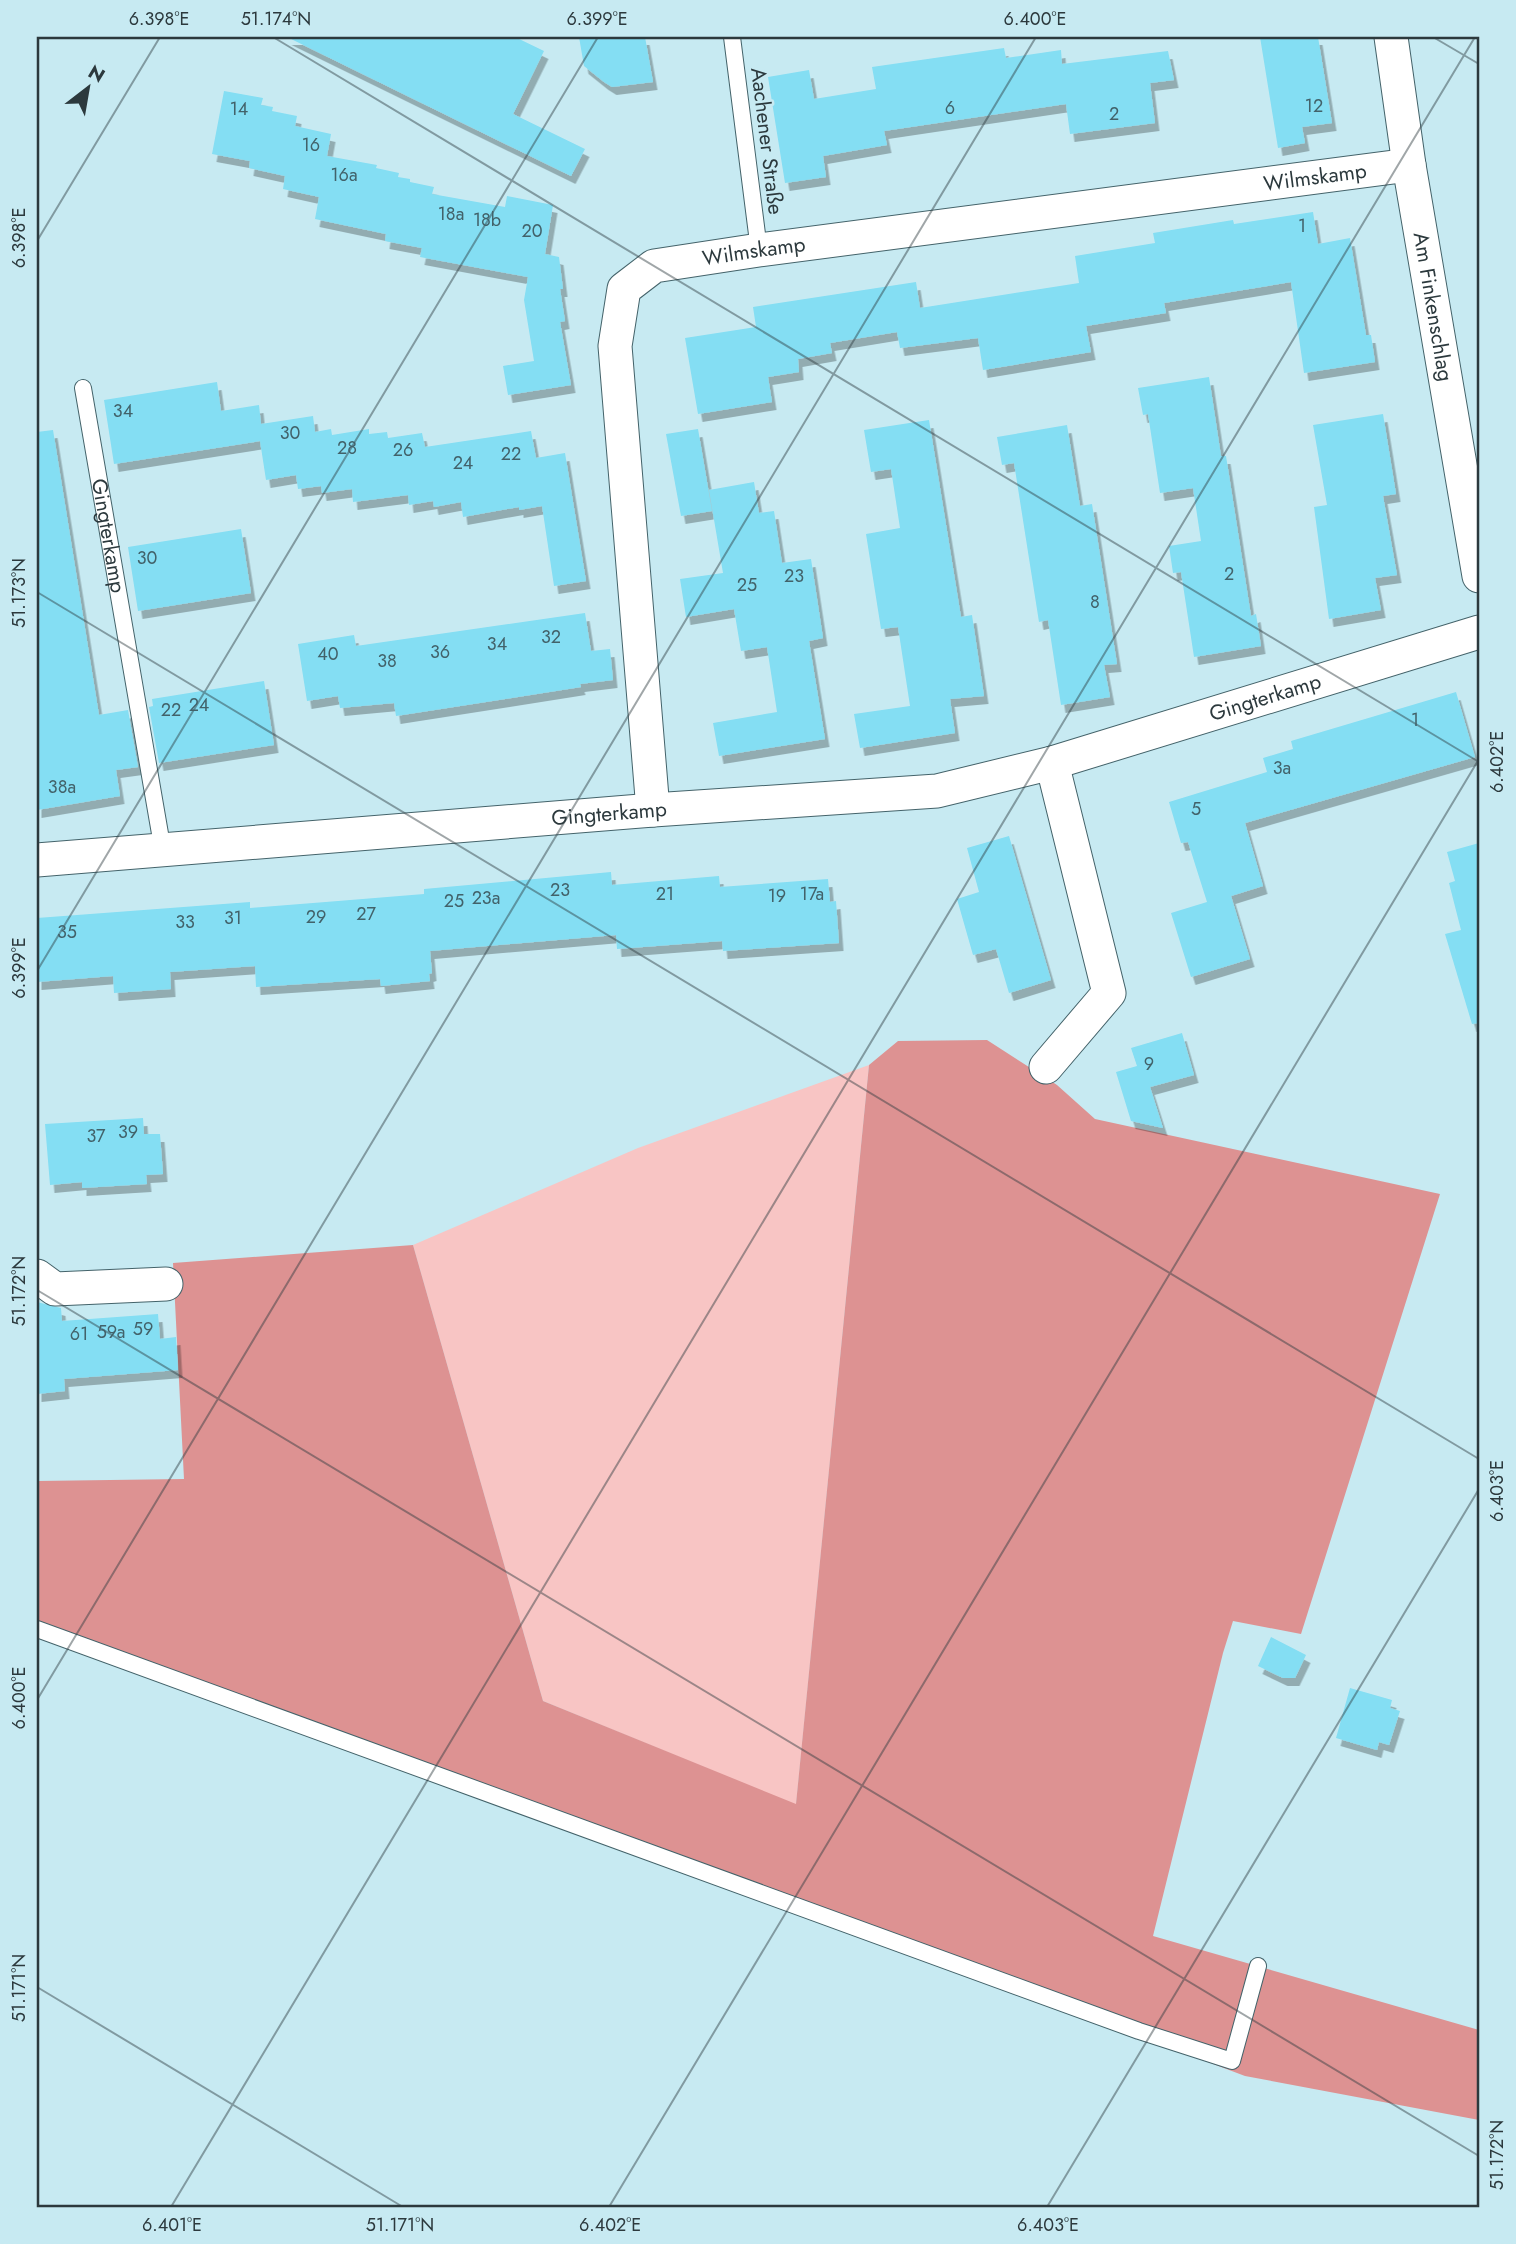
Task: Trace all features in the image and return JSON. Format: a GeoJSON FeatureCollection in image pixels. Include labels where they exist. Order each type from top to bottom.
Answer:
{"type":"FeatureCollection","features":[{"type":"Feature","properties":{"kind":"street","name":"Am Finkenschlag"},"geometry":{"type":"LineString","coordinates":[[1391,37],[1409,164],[1479,576]]}},
{"type":"Feature","properties":{"kind":"street","name":"Wilmskamp"},"geometry":{"type":"LineString","coordinates":[[653,810],[615,346],[624,289],[654,266],[1409,164]]}},
{"type":"Feature","properties":{"kind":"street","name":"Gingterkamp"},"geometry":{"type":"LineString","coordinates":[[37,860],[653,810],[937,791],[1052,763],[1479,632]]}},
{"type":"Feature","properties":{"kind":"street"},"geometry":{"type":"LineString","coordinates":[[1046,1067],[1110,993],[1052,763]]}},
{"type":"Feature","properties":{"kind":"street"},"geometry":{"type":"LineString","coordinates":[[37,1276],[55,1289],[166,1284]]}},
{"type":"Feature","properties":{"kind":"lane","name":"Aachener Straße"},"geometry":{"type":"LineString","coordinates":[[732,37],[760,250]]}},
{"type":"Feature","properties":{"kind":"lane","name":"Gingterkamp"},"geometry":{"type":"LineString","coordinates":[[83,388],[163,850]]}},
{"type":"Feature","properties":{"kind":"lane"},"geometry":{"type":"LineString","coordinates":[[37,1629],[1126,2027],[1231,2061],[1258,1966]]}},
{"type":"Feature","properties":{"kind":"shaded area"},"geometry":{"type":"Polygon","coordinates":[[[987,1040],[1057,1085],[1095,1119],[1440,1194],[1301,1634],[1233,1621],[1153,1936],[1479,2030],[1479,2120],[1245,2076],[730,1882],[37,1629],[37,1481],[184,1479],[173,1263],[413,1245],[543,1701],[796,1804],[869,1065],[898,1041],[987,1040]]]}},
{"type":"Feature","properties":{"kind":"shaded area"},"geometry":{"type":"Polygon","coordinates":[[[869,1065],[796,1805],[543,1701],[413,1245],[638,1148],[869,1065]]]}},
{"type":"Feature","properties":{"kind":"building"},"geometry":{"type":"Polygon","coordinates":[[[287,37],[515,37],[544,51],[513,114],[585,149],[571,176],[287,37]]]}},
{"type":"Feature","properties":{"kind":"building"},"geometry":{"type":"Polygon","coordinates":[[[579,37],[645,37],[653,82],[612,87],[584,66],[579,37]]]}},
{"type":"Feature","properties":{"kind":"building"},"geometry":{"type":"Polygon","coordinates":[[[1260,37],[1318,37],[1332,123],[1302,127],[1305,143],[1278,148],[1260,37]]]}},
{"type":"Feature","properties":{"kind":"building"},"geometry":{"type":"Polygon","coordinates":[[[1004,48],[1006,58],[1061,50],[1062,64],[1168,51],[1174,80],[1150,83],[1155,123],[1070,134],[1066,104],[884,131],[887,145],[823,156],[826,177],[785,183],[768,77],[809,70],[814,99],[876,89],[872,67],[1004,48]]]}},
{"type":"Feature","properties":{"kind":"building"},"geometry":{"type":"Polygon","coordinates":[[[224,91],[263,98],[261,105],[273,107],[272,111],[297,116],[295,126],[331,134],[327,156],[377,165],[376,168],[399,173],[398,177],[410,179],[410,182],[434,187],[432,194],[505,207],[507,196],[553,205],[545,254],[559,257],[565,321],[560,322],[571,385],[508,395],[503,366],[534,361],[524,300],[528,277],[420,257],[422,248],[385,241],[386,234],[315,219],[319,197],[283,189],[285,176],[249,168],[250,161],[212,154],[224,91]]]}},
{"type":"Feature","properties":{"kind":"building"},"geometry":{"type":"Polygon","coordinates":[[[1313,212],[1318,244],[1350,238],[1366,335],[1371,335],[1375,362],[1304,373],[1291,282],[1164,303],[1166,313],[1086,326],[1091,352],[983,370],[978,338],[900,348],[897,332],[830,343],[832,353],[798,359],[799,372],[768,377],[772,402],[698,414],[685,338],[756,327],[753,307],[916,282],[920,308],[1079,283],[1075,256],[1155,243],[1153,233],[1233,220],[1234,224],[1313,212]]]}},
{"type":"Feature","properties":{"kind":"building"},"geometry":{"type":"Polygon","coordinates":[[[1209,377],[1221,456],[1226,456],[1251,616],[1256,614],[1261,646],[1194,657],[1181,572],[1173,573],[1169,546],[1201,541],[1193,488],[1160,493],[1148,414],[1143,415],[1138,388],[1209,377]]]}},
{"type":"Feature","properties":{"kind":"building"},"geometry":{"type":"Polygon","coordinates":[[[217,382],[221,411],[259,405],[261,424],[313,416],[315,432],[331,429],[332,435],[369,429],[369,434],[387,432],[388,438],[422,433],[425,447],[531,431],[536,458],[565,453],[586,581],[554,586],[542,506],[519,510],[519,507],[463,517],[461,502],[434,507],[433,501],[409,505],[408,495],[353,502],[352,489],[322,493],[321,486],[298,489],[296,475],[266,480],[260,441],[114,464],[104,400],[217,382]]]}},
{"type":"Feature","properties":{"kind":"building"},"geometry":{"type":"Polygon","coordinates":[[[1383,414],[1396,494],[1383,496],[1397,575],[1375,578],[1381,610],[1329,619],[1314,507],[1327,505],[1313,425],[1383,414]]]}},
{"type":"Feature","properties":{"kind":"building"},"geometry":{"type":"Polygon","coordinates":[[[929,420],[961,617],[972,615],[984,696],[950,699],[955,733],[860,748],[854,714],[910,706],[898,627],[881,629],[866,534],[900,528],[891,469],[871,472],[864,430],[929,420]]]}},
{"type":"Feature","properties":{"kind":"building"},"geometry":{"type":"Polygon","coordinates":[[[1067,425],[1080,506],[1092,504],[1117,664],[1104,665],[1110,697],[1061,705],[1048,620],[1039,622],[1014,463],[1002,465],[997,437],[1067,425]]]}},
{"type":"Feature","properties":{"kind":"building"},"geometry":{"type":"Polygon","coordinates":[[[698,429],[712,511],[681,516],[666,434],[698,429]]]}},
{"type":"Feature","properties":{"kind":"building"},"geometry":{"type":"Polygon","coordinates":[[[53,430],[99,715],[128,710],[138,767],[116,770],[120,796],[37,810],[37,432],[53,430]]]}},
{"type":"Feature","properties":{"kind":"building"},"geometry":{"type":"Polygon","coordinates":[[[754,482],[759,513],[774,511],[782,563],[811,559],[823,638],[809,641],[825,739],[719,756],[713,723],[777,712],[767,647],[741,651],[734,609],[686,617],[680,579],[723,573],[709,490],[754,482]]]}},
{"type":"Feature","properties":{"kind":"building"},"geometry":{"type":"Polygon","coordinates":[[[241,529],[251,593],[138,611],[128,547],[241,529]]]}},
{"type":"Feature","properties":{"kind":"building"},"geometry":{"type":"Polygon","coordinates":[[[585,613],[591,651],[610,649],[613,680],[396,716],[394,703],[340,708],[338,696],[307,701],[298,644],[354,635],[356,646],[585,613]]]}},
{"type":"Feature","properties":{"kind":"building"},"geometry":{"type":"Polygon","coordinates":[[[264,681],[274,745],[159,763],[149,707],[153,706],[152,699],[264,681]]]}},
{"type":"Feature","properties":{"kind":"building"},"geometry":{"type":"Polygon","coordinates":[[[1456,692],[1475,757],[1245,823],[1263,886],[1231,896],[1250,959],[1191,977],[1171,913],[1207,902],[1188,842],[1181,843],[1169,802],[1267,772],[1263,758],[1293,749],[1291,741],[1456,692]]]}},
{"type":"Feature","properties":{"kind":"building"},"geometry":{"type":"Polygon","coordinates":[[[1009,836],[1051,980],[1009,993],[996,949],[973,955],[957,899],[979,892],[967,848],[1009,836]]]}},
{"type":"Feature","properties":{"kind":"building"},"geometry":{"type":"Polygon","coordinates":[[[1479,843],[1479,1023],[1472,1024],[1445,934],[1461,930],[1449,883],[1455,881],[1447,852],[1479,843]]]}},
{"type":"Feature","properties":{"kind":"building"},"geometry":{"type":"Polygon","coordinates":[[[611,872],[612,885],[719,876],[720,887],[828,879],[830,902],[836,901],[839,943],[723,951],[722,941],[617,949],[616,935],[430,951],[430,981],[381,986],[380,979],[256,987],[255,966],[170,972],[171,989],[114,993],[113,976],[37,982],[37,918],[250,902],[250,908],[338,901],[424,894],[424,889],[611,872]]]}},
{"type":"Feature","properties":{"kind":"building"},"geometry":{"type":"Polygon","coordinates":[[[1182,1033],[1194,1075],[1150,1087],[1163,1128],[1131,1121],[1116,1072],[1137,1066],[1131,1048],[1182,1033]]]}},
{"type":"Feature","properties":{"kind":"building"},"geometry":{"type":"Polygon","coordinates":[[[143,1118],[144,1134],[160,1134],[163,1174],[146,1175],[147,1184],[82,1188],[82,1182],[50,1185],[45,1124],[143,1118]]]}},
{"type":"Feature","properties":{"kind":"building"},"geometry":{"type":"Polygon","coordinates":[[[37,1302],[61,1308],[62,1321],[158,1314],[160,1339],[176,1337],[178,1370],[64,1379],[65,1391],[37,1394],[37,1302]]]}},
{"type":"Feature","properties":{"kind":"building"},"geometry":{"type":"Polygon","coordinates":[[[1271,1637],[1306,1655],[1295,1678],[1283,1678],[1258,1666],[1271,1637]]]}},
{"type":"Feature","properties":{"kind":"building"},"geometry":{"type":"Polygon","coordinates":[[[1350,1688],[1392,1700],[1390,1708],[1400,1711],[1389,1745],[1379,1742],[1377,1750],[1336,1738],[1350,1688]]]}}]}
